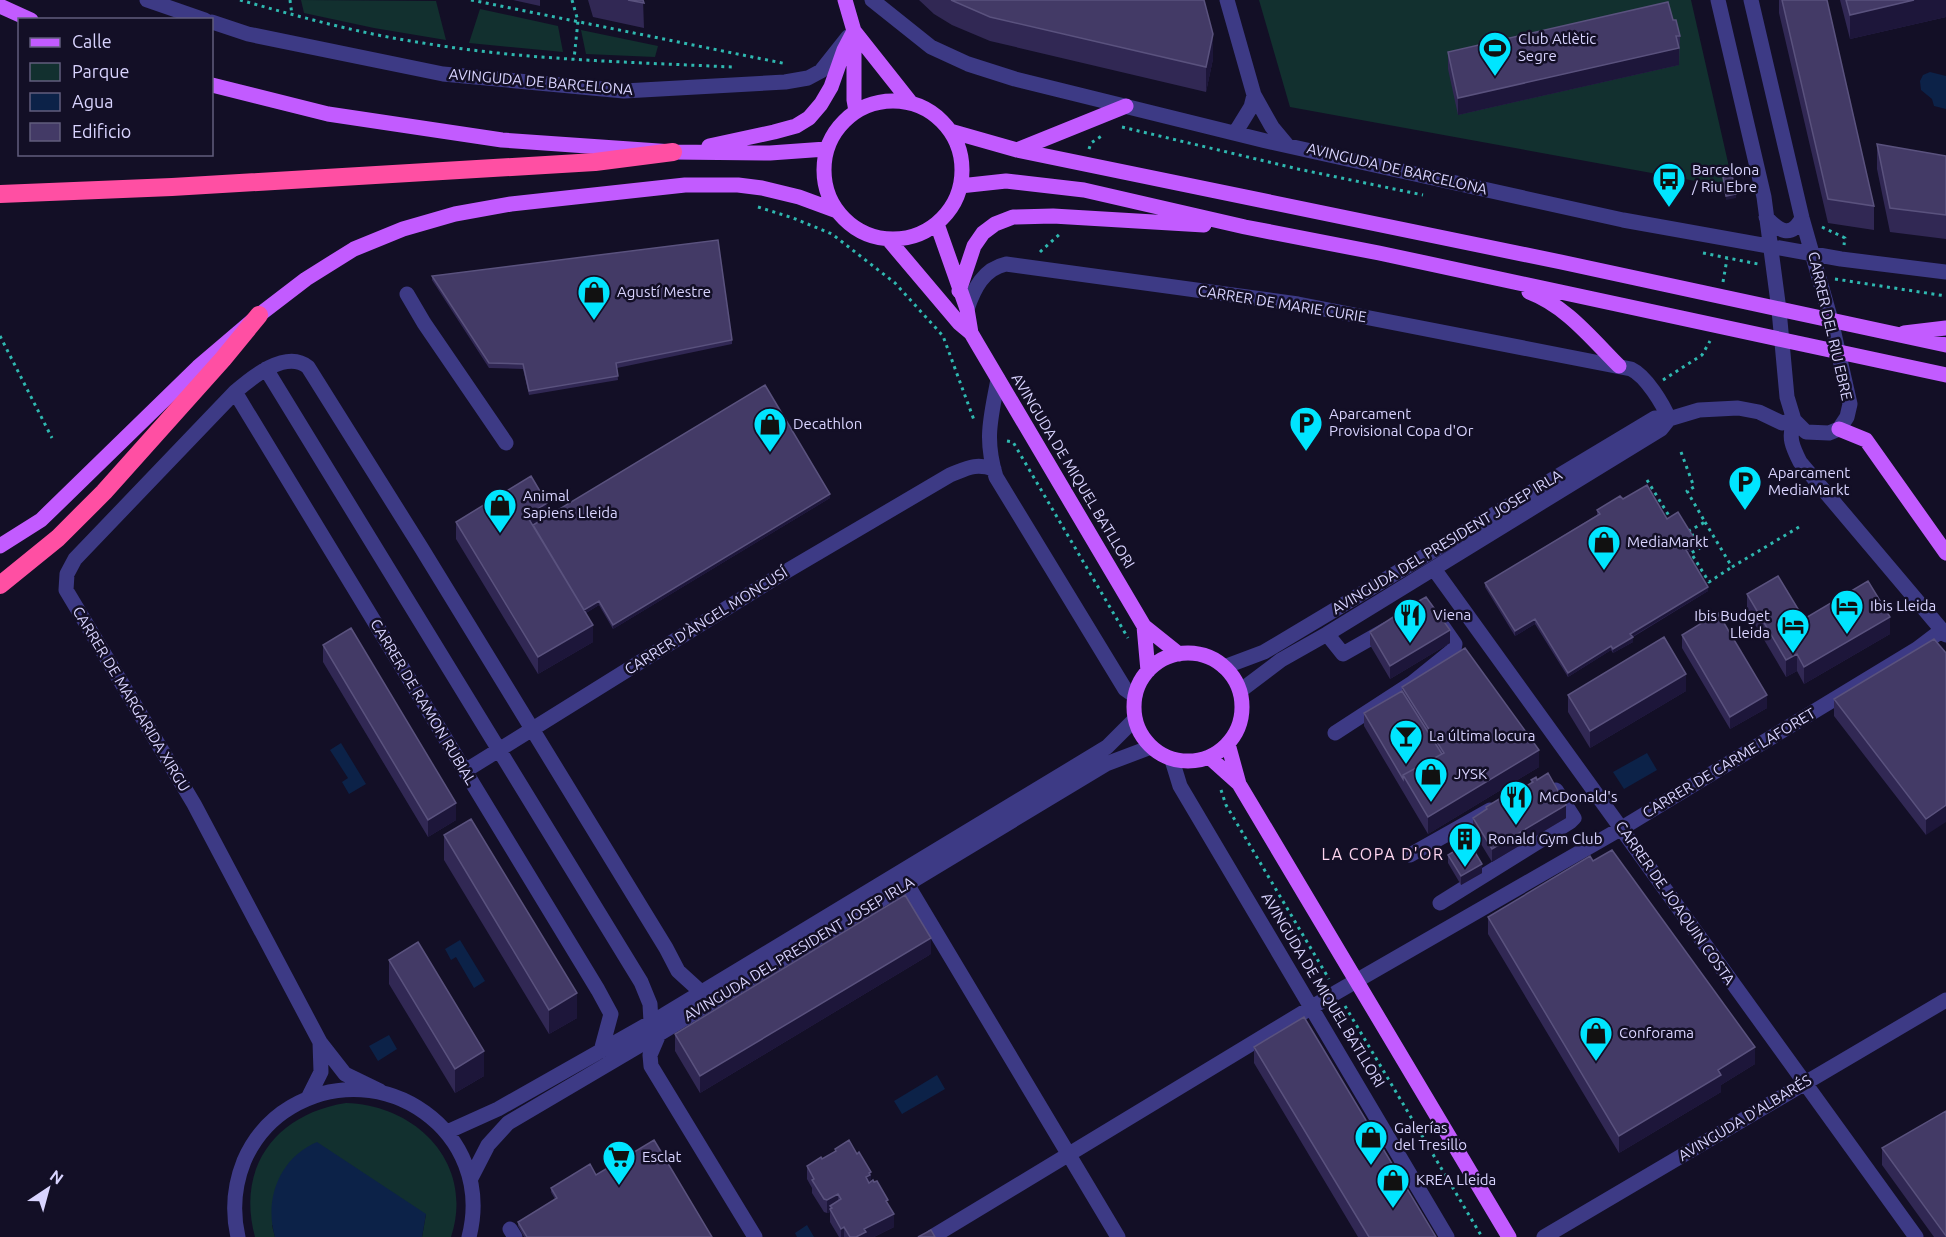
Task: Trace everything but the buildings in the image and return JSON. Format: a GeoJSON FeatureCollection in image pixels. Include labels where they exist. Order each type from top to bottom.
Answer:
{"type":"FeatureCollection","features":[{"type":"Feature","properties":{"kind":"highway"},"geometry":{"type":"LineString","coordinates":[[0,194],[172,187],[584,163],[673,152]]}},
{"type":"Feature","properties":{"kind":"highway"},"geometry":{"type":"LineString","coordinates":[[0,585],[58,538],[127,468],[258,315]]}},
{"type":"Feature","properties":{"kind":"main road"},"geometry":{"type":"LineString","coordinates":[[845,0],[854,30],[856,111]]}},
{"type":"Feature","properties":{"kind":"main road"},"geometry":{"type":"LineString","coordinates":[[0,6],[27,18]]}},
{"type":"Feature","properties":{"kind":"main road"},"geometry":{"type":"LineString","coordinates":[[854,30],[911,103]]}},
{"type":"Feature","properties":{"kind":"main road"},"geometry":{"type":"LineString","coordinates":[[673,152],[774,132],[796,126],[809,118],[831,87],[854,30]]}},
{"type":"Feature","properties":{"kind":"main road"},"geometry":{"type":"LineString","coordinates":[[213,85],[328,114],[502,140],[673,152],[778,153],[826,149]]}},
{"type":"Feature","properties":{"kind":"main road"},"geometry":{"type":"LineString","coordinates":[[883,101],[911,103],[933,114],[950,131],[961,157],[960,186],[951,207],[937,224],[922,233],[905,238],[888,239],[859,231],[837,211],[829,197],[824,182],[823,165],[826,149],[838,127],[856,111],[869,104],[883,101]]}},
{"type":"Feature","properties":{"kind":"main road"},"geometry":{"type":"LineString","coordinates":[[1017,150],[1126,106]]}},
{"type":"Feature","properties":{"kind":"main road"},"geometry":{"type":"LineString","coordinates":[[950,131],[1017,150],[1561,262],[1946,345]]}},
{"type":"Feature","properties":{"kind":"main road"},"geometry":{"type":"LineString","coordinates":[[960,186],[1006,181],[1080,190],[1245,227],[1480,274],[1839,354],[1946,375]]}},
{"type":"Feature","properties":{"kind":"main road"},"geometry":{"type":"LineString","coordinates":[[0,546],[40,520],[198,367],[258,315],[306,279],[354,249],[403,229],[455,214],[511,204],[664,187],[714,184],[772,190],[837,211]]}},
{"type":"Feature","properties":{"kind":"main road"},"geometry":{"type":"LineString","coordinates":[[959,291],[974,246],[983,233],[995,224],[1013,217],[1053,216],[1245,227]]}},
{"type":"Feature","properties":{"kind":"main road","name":"AVINGUDA DE MIQUEL BATLLORI"},"geometry":{"type":"LineString","coordinates":[[937,224],[967,309],[971,333]]}},
{"type":"Feature","properties":{"kind":"main road","name":"AVINGUDA DE MIQUEL BATLLORI"},"geometry":{"type":"LineString","coordinates":[[888,239],[959,323],[971,333],[1144,626],[1179,654]]}},
{"type":"Feature","properties":{"kind":"main road"},"geometry":{"type":"LineString","coordinates":[[1480,274],[1545,298],[1562,309],[1619,366]]}},
{"type":"Feature","properties":{"kind":"main road"},"geometry":{"type":"LineString","coordinates":[[1897,334],[1946,328]]}},
{"type":"Feature","properties":{"kind":"main road"},"geometry":{"type":"LineString","coordinates":[[1839,429],[1866,440],[1946,553]]}},
{"type":"Feature","properties":{"kind":"main road","name":"AVINGUDA DE MIQUEL BATLLORI"},"geometry":{"type":"LineString","coordinates":[[1144,626],[1148,671]]}},
{"type":"Feature","properties":{"kind":"main road"},"geometry":{"type":"LineString","coordinates":[[1179,654],[1203,655],[1224,667],[1240,691],[1243,707],[1240,723],[1233,738],[1222,750],[1202,760],[1187,762],[1172,760],[1161,755],[1143,739],[1135,718],[1135,696],[1139,683],[1156,663],[1179,654]]}},
{"type":"Feature","properties":{"kind":"main road"},"geometry":{"type":"LineString","coordinates":[[1228,744],[1239,784],[1509,1237]]}},
{"type":"Feature","properties":{"kind":"main road"},"geometry":{"type":"LineString","coordinates":[[1209,757],[1239,784]]}},
{"type":"Feature","properties":{"kind":"street"},"geometry":{"type":"LineString","coordinates":[[147,0],[199,18]]}},
{"type":"Feature","properties":{"kind":"street","name":"AVINGUDA DE BARCELONA"},"geometry":{"type":"LineString","coordinates":[[872,0],[931,47],[948,56],[1016,79],[1235,133],[1623,220],[1770,248],[1881,265],[1946,272]]}},
{"type":"Feature","properties":{"kind":"street"},"geometry":{"type":"LineString","coordinates":[[1227,0],[1254,95],[1272,127],[1287,145]]}},
{"type":"Feature","properties":{"kind":"street"},"geometry":{"type":"LineString","coordinates":[[1718,0],[1764,197],[1779,310],[1787,397],[1794,421],[1806,432],[1829,433],[1839,429]]}},
{"type":"Feature","properties":{"kind":"street","name":"CARRER DEL RIU EBRE"},"geometry":{"type":"LineString","coordinates":[[1751,0],[1802,218],[1814,253],[1850,404],[1847,417],[1839,429]]}},
{"type":"Feature","properties":{"kind":"street","name":"AVINGUDA DE BARCELONA"},"geometry":{"type":"LineString","coordinates":[[213,22],[248,34],[443,74],[624,91],[785,82],[808,78],[821,71]]}},
{"type":"Feature","properties":{"kind":"street"},"geometry":{"type":"LineString","coordinates":[[821,71],[854,30]]}},
{"type":"Feature","properties":{"kind":"street"},"geometry":{"type":"LineString","coordinates":[[1235,133],[1251,107],[1254,95]]}},
{"type":"Feature","properties":{"kind":"street"},"geometry":{"type":"LineString","coordinates":[[1766,218],[1778,229],[1788,231],[1796,227],[1802,218]]}},
{"type":"Feature","properties":{"kind":"street","name":"CARRER DE MARIE CURIE"},"geometry":{"type":"LineString","coordinates":[[967,309],[976,285],[992,270],[1005,264],[1298,304],[1619,366]]}},
{"type":"Feature","properties":{"kind":"street"},"geometry":{"type":"LineString","coordinates":[[407,294],[424,323],[506,443]]}},
{"type":"Feature","properties":{"kind":"street"},"geometry":{"type":"LineString","coordinates":[[235,392],[266,369],[293,360],[302,361],[308,367],[422,549],[678,971],[701,992]]}},
{"type":"Feature","properties":{"kind":"street"},"geometry":{"type":"LineString","coordinates":[[1619,366],[1641,375],[1655,389],[1669,419]]}},
{"type":"Feature","properties":{"kind":"street"},"geometry":{"type":"LineString","coordinates":[[266,369],[641,982],[650,1004],[655,1028],[651,1066],[755,1237]]}},
{"type":"Feature","properties":{"kind":"street"},"geometry":{"type":"LineString","coordinates":[[998,379],[988,437],[996,477],[1125,689],[1135,696]]}},
{"type":"Feature","properties":{"kind":"street"},"geometry":{"type":"LineString","coordinates":[[1651,420],[1650,405],[1655,389]]}},
{"type":"Feature","properties":{"kind":"street","name":"CARRER DE RAMON RUBIAL"},"geometry":{"type":"LineString","coordinates":[[235,392],[592,981],[610,1014],[601,1051]]}},
{"type":"Feature","properties":{"kind":"street","name":"CARRER DE MARGARIDA XIRGU"},"geometry":{"type":"LineString","coordinates":[[235,392],[75,559],[67,574],[66,590],[194,804],[320,1042],[345,1074],[380,1091]]}},
{"type":"Feature","properties":{"kind":"street"},"geometry":{"type":"LineString","coordinates":[[1758,412],[1772,407],[1787,397]]}},
{"type":"Feature","properties":{"kind":"street","name":"AVINGUDA DEL PRESIDENT JOSEP IRLA"},"geometry":{"type":"LineString","coordinates":[[1224,667],[1264,652],[1655,418],[1669,419],[1699,410],[1738,408],[1758,412],[1782,423],[1794,421]]}},
{"type":"Feature","properties":{"kind":"street","name":"AVINGUDA DEL PRESIDENT JOSEP IRLA"},"geometry":{"type":"LineString","coordinates":[[1240,691],[1281,660],[1661,429],[1669,419]]}},
{"type":"Feature","properties":{"kind":"street"},"geometry":{"type":"LineString","coordinates":[[1794,421],[1790,430],[1791,441],[1800,462],[1944,632]]}},
{"type":"Feature","properties":{"kind":"street"},"geometry":{"type":"LineString","coordinates":[[1800,462],[1804,449],[1814,433]]}},
{"type":"Feature","properties":{"kind":"street","name":"CARRER D'ÀNGEL MONCUSÍ"},"geometry":{"type":"LineString","coordinates":[[950,475],[959,465],[975,454],[988,437]]}},
{"type":"Feature","properties":{"kind":"street","name":"CARRER D'ÀNGEL MONCUSÍ"},"geometry":{"type":"LineString","coordinates":[[465,771],[780,575],[950,475],[980,465],[993,469]]}},
{"type":"Feature","properties":{"kind":"street","name":"CARRER DE JOAQUIN COSTA"},"geometry":{"type":"LineString","coordinates":[[1434,569],[1916,1237]]}},
{"type":"Feature","properties":{"kind":"street"},"geometry":{"type":"LineString","coordinates":[[1335,733],[1412,683],[1454,649],[1455,644],[1430,608]]}},
{"type":"Feature","properties":{"kind":"street"},"geometry":{"type":"LineString","coordinates":[[1327,634],[1341,652],[1346,654],[1400,620]]}},
{"type":"Feature","properties":{"kind":"street","name":"CARRER DE CARME LAFORET"},"geometry":{"type":"LineString","coordinates":[[932,1237],[1312,1007],[1622,828],[1944,632]]}},
{"type":"Feature","properties":{"kind":"street","name":"AVINGUDA DEL PRESIDENT JOSEP IRLA"},"geometry":{"type":"LineString","coordinates":[[447,1132],[498,1109],[601,1051],[655,1028],[701,992],[1107,747],[1135,718]]}},
{"type":"Feature","properties":{"kind":"street","name":"AVINGUDA DEL PRESIDENT JOSEP IRLA"},"geometry":{"type":"LineString","coordinates":[[471,1178],[488,1145],[508,1123],[655,1028],[907,884],[1106,764],[1151,747]]}},
{"type":"Feature","properties":{"kind":"street","name":"AVINGUDA DE MIQUEL BATLLORI"},"geometry":{"type":"LineString","coordinates":[[1172,760],[1180,786],[1447,1237]]}},
{"type":"Feature","properties":{"kind":"street"},"geometry":{"type":"LineString","coordinates":[[1440,903],[1574,818],[1549,778],[1545,778]]}},
{"type":"Feature","properties":{"kind":"street"},"geometry":{"type":"LineString","coordinates":[[1410,855],[1500,804]]}},
{"type":"Feature","properties":{"kind":"street"},"geometry":{"type":"LineString","coordinates":[[907,884],[1118,1237]]}},
{"type":"Feature","properties":{"kind":"street","name":"AVINGUDA D'ALBARÉS"},"geometry":{"type":"LineString","coordinates":[[1544,1237],[1946,1000]]}},
{"type":"Feature","properties":{"kind":"street","name":"CARRER DE MARGARIDA XIRGU"},"geometry":{"type":"LineString","coordinates":[[309,1096],[321,1072],[320,1042]]}},
{"type":"Feature","properties":{"kind":"street"},"geometry":{"type":"LineString","coordinates":[[238,1237],[234,1219],[236,1180],[251,1145],[276,1116],[309,1096],[344,1088],[380,1091],[417,1106],[447,1132],[461,1154],[471,1178],[474,1218],[469,1237]]}},
{"type":"Feature","properties":{"kind":"path"},"geometry":{"type":"LineString","coordinates":[[240,0],[292,15],[422,43],[574,59],[739,67]]}},
{"type":"Feature","properties":{"kind":"path"},"geometry":{"type":"LineString","coordinates":[[290,0],[292,15]]}},
{"type":"Feature","properties":{"kind":"path"},"geometry":{"type":"LineString","coordinates":[[471,0],[821,71]]}},
{"type":"Feature","properties":{"kind":"path"},"geometry":{"type":"LineString","coordinates":[[572,0],[578,21],[574,59]]}},
{"type":"Feature","properties":{"kind":"path"},"geometry":{"type":"LineString","coordinates":[[1122,126],[1298,169]]}},
{"type":"Feature","properties":{"kind":"path"},"geometry":{"type":"LineString","coordinates":[[1088,153],[1090,143],[1112,131]]}},
{"type":"Feature","properties":{"kind":"path"},"geometry":{"type":"LineString","coordinates":[[1040,252],[1065,230]]}},
{"type":"Feature","properties":{"kind":"path"},"geometry":{"type":"LineString","coordinates":[[0,336],[52,438]]}},
{"type":"Feature","properties":{"kind":"path"},"geometry":{"type":"LineString","coordinates":[[1655,389],[1704,352]]}},
{"type":"Feature","properties":{"kind":"path"},"geometry":{"type":"LineString","coordinates":[[1681,452],[1694,488],[1687,491],[1732,567]]}},
{"type":"Feature","properties":{"kind":"path"},"geometry":{"type":"LineString","coordinates":[[1647,480],[1671,520],[1679,515]]}},
{"type":"Feature","properties":{"kind":"path"},"geometry":{"type":"LineString","coordinates":[[1688,532],[1705,522]]}},
{"type":"Feature","properties":{"kind":"path"},"geometry":{"type":"LineString","coordinates":[[1684,523],[1700,548],[1691,553],[1709,582],[1799,527]]}},
{"type":"Feature","properties":{"kind":"green space"},"geometry":{"type":"Polygon","coordinates":[[[301,0],[436,1],[446,40],[304,13],[301,0]]]}},
{"type":"Feature","properties":{"kind":"green space","name":"Club Atlètic Segre"},"geometry":{"type":"Polygon","coordinates":[[[1259,0],[1691,0],[1732,180],[1723,182],[1723,186],[1290,107],[1259,0]]]}},
{"type":"Feature","properties":{"kind":"green space"},"geometry":{"type":"Polygon","coordinates":[[[480,9],[558,26],[563,52],[469,43],[480,9]]]}},
{"type":"Feature","properties":{"kind":"green space"},"geometry":{"type":"Polygon","coordinates":[[[581,30],[658,46],[655,57],[586,54],[581,30]]]}},
{"type":"Feature","properties":{"kind":"green space"},"geometry":{"type":"Polygon","coordinates":[[[346,1103],[372,1106],[396,1115],[417,1127],[434,1143],[447,1163],[455,1186],[456,1210],[451,1237],[422,1237],[426,1214],[272,1225],[275,1237],[255,1237],[251,1212],[251,1188],[257,1167],[267,1148],[281,1132],[300,1119],[321,1109],[346,1103]]]}},
{"type":"Feature","properties":{"kind":"water"},"geometry":{"type":"Polygon","coordinates":[[[1930,72],[1946,76],[1946,109],[1934,106],[1932,99],[1921,90],[1920,81],[1923,75],[1930,72]]]}},
{"type":"Feature","properties":{"kind":"water"},"geometry":{"type":"Polygon","coordinates":[[[341,743],[366,784],[349,794],[342,782],[348,778],[330,750],[341,743]]]}},
{"type":"Feature","properties":{"kind":"water"},"geometry":{"type":"Polygon","coordinates":[[[1647,753],[1657,770],[1624,789],[1613,772],[1647,753]]]}},
{"type":"Feature","properties":{"kind":"water"},"geometry":{"type":"Polygon","coordinates":[[[460,940],[485,981],[474,988],[456,957],[451,960],[445,949],[460,940]]]}},
{"type":"Feature","properties":{"kind":"water"},"geometry":{"type":"Polygon","coordinates":[[[389,1035],[397,1049],[378,1061],[369,1046],[389,1035]]]}},
{"type":"Feature","properties":{"kind":"water"},"geometry":{"type":"Polygon","coordinates":[[[937,1075],[945,1089],[902,1114],[894,1101],[937,1075]]]}},
{"type":"Feature","properties":{"kind":"water"},"geometry":{"type":"Polygon","coordinates":[[[317,1142],[426,1214],[422,1237],[275,1237],[272,1209],[273,1195],[278,1182],[284,1169],[293,1158],[317,1142]]]}},
{"type":"Feature","properties":{"kind":"water"},"geometry":{"type":"Polygon","coordinates":[[[807,1225],[814,1237],[797,1237],[795,1233],[807,1225]]]}},
{"type":"Feature","properties":{"kind":"place","name":"Club Atlètic Segre"},"geometry":{"type":"Point","coordinates":[1495,77]}},
{"type":"Feature","properties":{"kind":"place","name":"Barcelona / Riu Ebre"},"geometry":{"type":"Point","coordinates":[1669,208]}},
{"type":"Feature","properties":{"kind":"place","name":"Agustí Mestre"},"geometry":{"type":"Point","coordinates":[594,321]}},
{"type":"Feature","properties":{"kind":"place","name":"Aparcament Provisional Copa d'Or"},"geometry":{"type":"Point","coordinates":[1306,452]}},
{"type":"Feature","properties":{"kind":"place","name":"Decathlon"},"geometry":{"type":"Point","coordinates":[770,453]}},
{"type":"Feature","properties":{"kind":"place","name":"Aparcament MediaMarkt"},"geometry":{"type":"Point","coordinates":[1745,511]}},
{"type":"Feature","properties":{"kind":"place","name":"Animal Sapiens Lleida"},"geometry":{"type":"Point","coordinates":[500,534]}},
{"type":"Feature","properties":{"kind":"place","name":"MediaMarkt"},"geometry":{"type":"Point","coordinates":[1604,571]}},
{"type":"Feature","properties":{"kind":"place","name":"Ibis Lleida"},"geometry":{"type":"Point","coordinates":[1847,635]}},
{"type":"Feature","properties":{"kind":"place","name":"Viena"},"geometry":{"type":"Point","coordinates":[1410,644]}},
{"type":"Feature","properties":{"kind":"place","name":"Ibis Budget Lleida"},"geometry":{"type":"Point","coordinates":[1793,654]}},
{"type":"Feature","properties":{"kind":"place","name":"La última locura"},"geometry":{"type":"Point","coordinates":[1406,765]}},
{"type":"Feature","properties":{"kind":"place","name":"JYSK"},"geometry":{"type":"Point","coordinates":[1431,803]}},
{"type":"Feature","properties":{"kind":"place","name":"McDonald's"},"geometry":{"type":"Point","coordinates":[1516,826]}},
{"type":"Feature","properties":{"kind":"place","name":"Ronald Gym Club"},"geometry":{"type":"Point","coordinates":[1465,868]}},
{"type":"Feature","properties":{"kind":"place","name":"Conforama"},"geometry":{"type":"Point","coordinates":[1596,1062]}},
{"type":"Feature","properties":{"kind":"place","name":"Galerías del Tresillo"},"geometry":{"type":"Point","coordinates":[1371,1166]}},
{"type":"Feature","properties":{"kind":"place","name":"Esclat"},"geometry":{"type":"Point","coordinates":[619,1186]}},
{"type":"Feature","properties":{"kind":"place","name":"KREA Lleida"},"geometry":{"type":"Point","coordinates":[1393,1209]}},
{"type":"Feature","properties":{"kind":"district","name":"LA COPA D'OR"},"geometry":{"type":"Point","coordinates":[1383,854]}}]}
